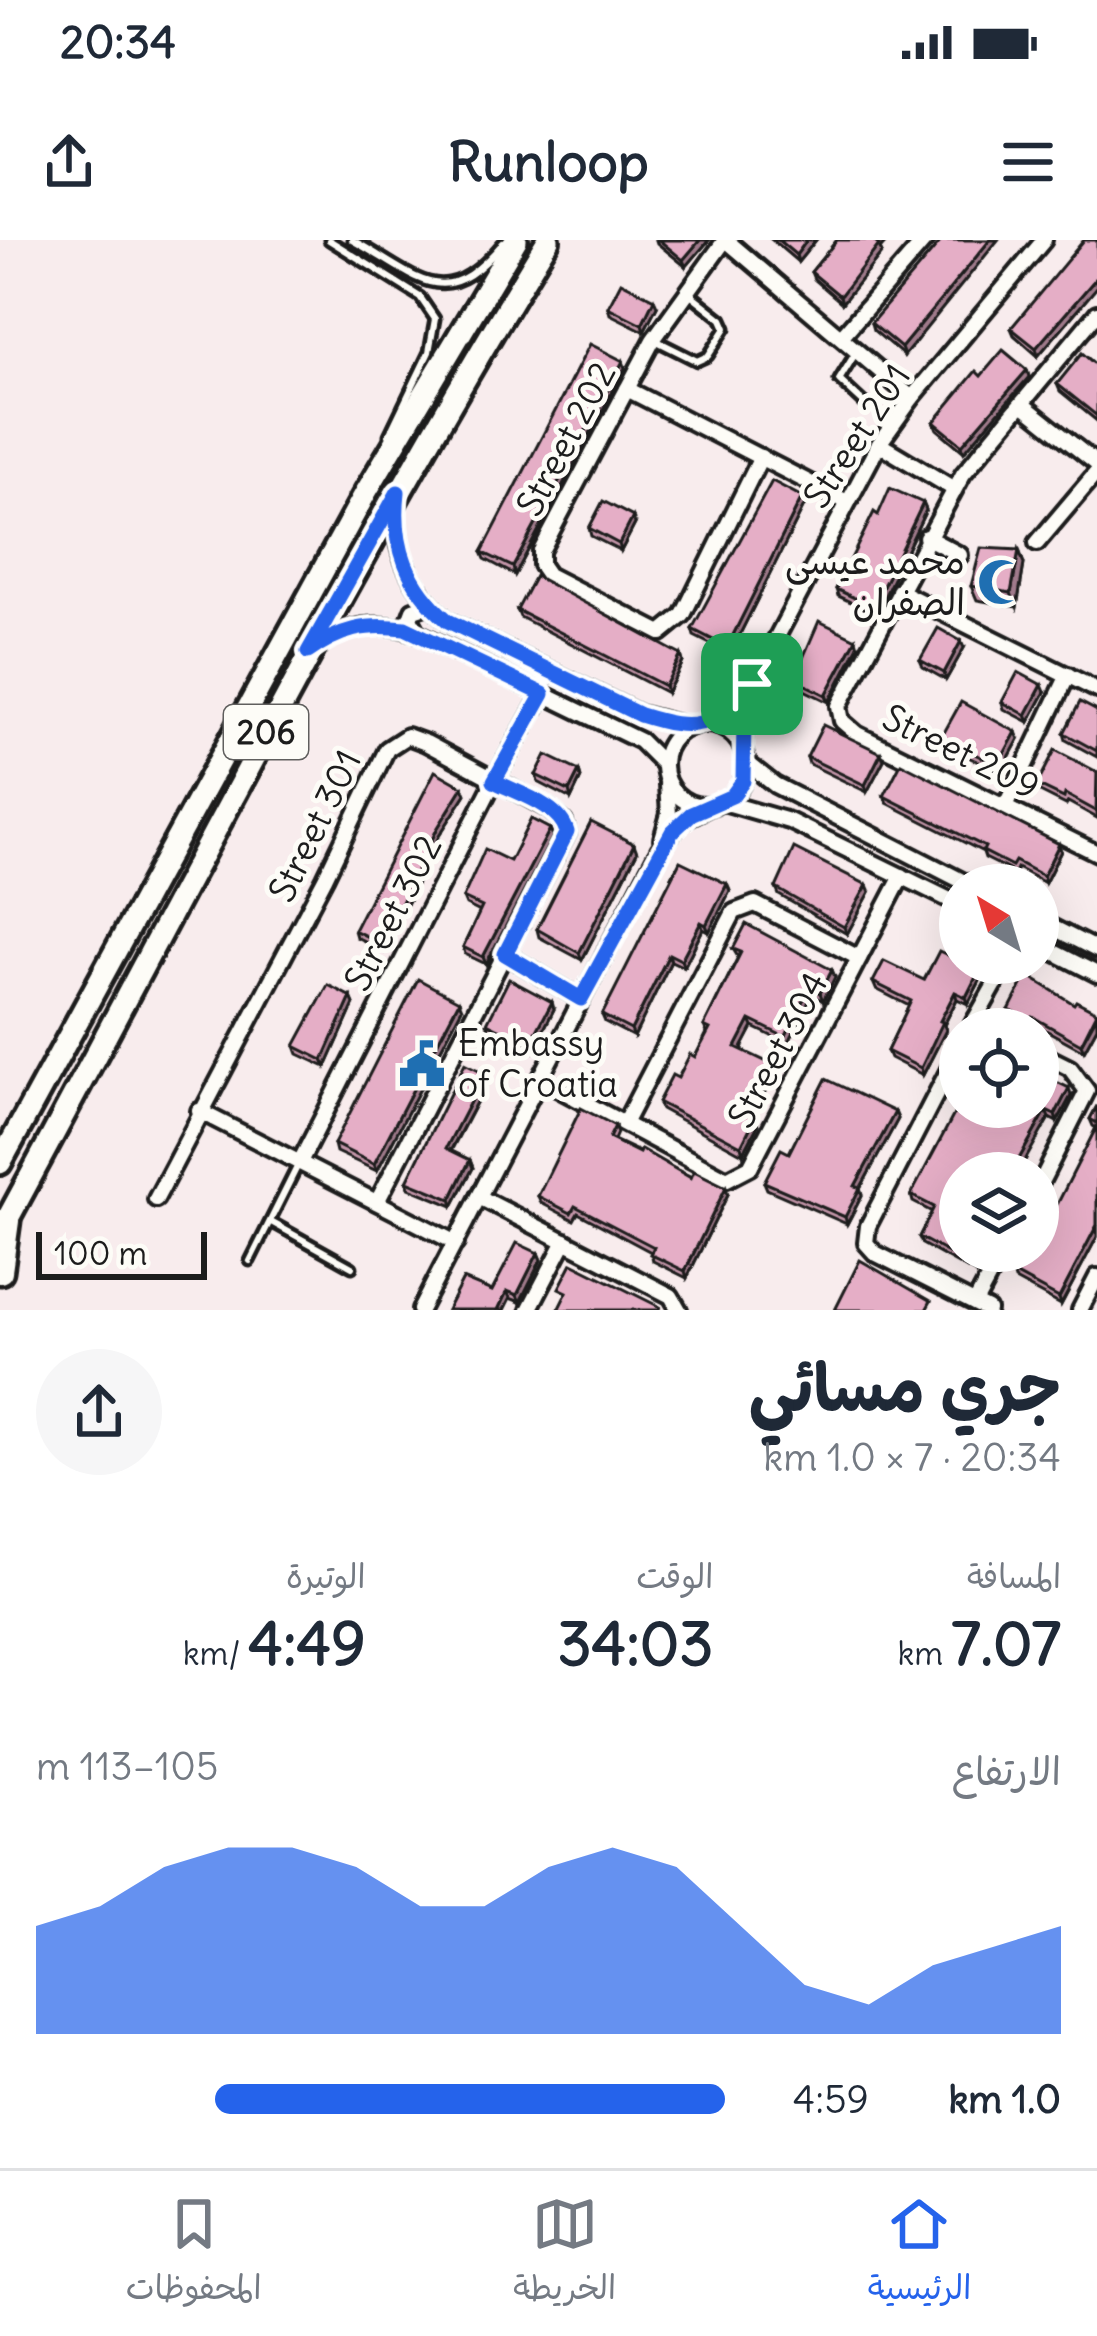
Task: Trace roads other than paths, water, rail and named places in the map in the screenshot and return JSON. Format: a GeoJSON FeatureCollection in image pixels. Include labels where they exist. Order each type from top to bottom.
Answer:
{"type":"FeatureCollection","features":[{"type":"Feature","properties":{"kind":"highway"},"geometry":{"type":"LineString","coordinates":[[0,1271],[3,1227]]}},
{"type":"Feature","properties":{"kind":"main road","name":"206"},"geometry":{"type":"LineString","coordinates":[[0,1163],[366,492],[516,240]]}},
{"type":"Feature","properties":{"kind":"main road","name":"206"},"geometry":{"type":"LineString","coordinates":[[3,1227],[308,652],[548,240]]}},
{"type":"Feature","properties":{"kind":"street"},"geometry":{"type":"LineString","coordinates":[[726,240],[911,398]]}},
{"type":"Feature","properties":{"kind":"street","name":"Street 202"},"geometry":{"type":"LineString","coordinates":[[726,240],[653,340],[541,551],[541,565],[548,574],[661,633],[682,615],[761,457]]}},
{"type":"Feature","properties":{"kind":"street"},"geometry":{"type":"LineString","coordinates":[[841,337],[925,240]]}},
{"type":"Feature","properties":{"kind":"street","name":"Street 201"},"geometry":{"type":"LineString","coordinates":[[695,726],[738,700],[752,684],[879,444],[911,398],[1044,240]]}},
{"type":"Feature","properties":{"kind":"street","name":"Street 209"},"geometry":{"type":"LineString","coordinates":[[1097,313],[970,464],[838,706],[842,721],[857,734],[1097,853]]}},
{"type":"Feature","properties":{"kind":"street"},"geometry":{"type":"LineString","coordinates":[[627,389],[847,502]]}},
{"type":"Feature","properties":{"kind":"street"},"geometry":{"type":"LineString","coordinates":[[1022,404],[1097,468],[1037,543]]}},
{"type":"Feature","properties":{"kind":"street"},"geometry":{"type":"LineString","coordinates":[[879,444],[954,489]]}},
{"type":"Feature","properties":{"kind":"street"},"geometry":{"type":"LineString","coordinates":[[398,492],[395,514],[400,551],[413,583],[448,621],[640,715],[724,729],[775,785],[939,869]]}},
{"type":"Feature","properties":{"kind":"street"},"geometry":{"type":"LineString","coordinates":[[926,538],[960,555]]}},
{"type":"Feature","properties":{"kind":"street"},"geometry":{"type":"LineString","coordinates":[[899,591],[1097,690]]}},
{"type":"Feature","properties":{"kind":"street"},"geometry":{"type":"LineString","coordinates":[[429,604],[413,610],[412,627],[418,632],[640,741],[664,764]]}},
{"type":"Feature","properties":{"kind":"street"},"geometry":{"type":"LineString","coordinates":[[308,652],[354,627],[380,625],[418,632]]}},
{"type":"Feature","properties":{"kind":"street"},"geometry":{"type":"LineString","coordinates":[[1005,807],[1069,675]]}},
{"type":"Feature","properties":{"kind":"street","name":"Street 201"},"geometry":{"type":"LineString","coordinates":[[744,755],[752,684]]}},
{"type":"Feature","properties":{"kind":"street","name":"Street 302"},"geometry":{"type":"LineString","coordinates":[[300,1162],[543,694]]}},
{"type":"Feature","properties":{"kind":"street"},"geometry":{"type":"LineString","coordinates":[[659,850],[669,814],[664,764],[672,741],[695,726]]}},
{"type":"Feature","properties":{"kind":"street","name":"Street 301"},"geometry":{"type":"LineString","coordinates":[[156,1199],[325,878],[387,749],[407,736],[549,809],[564,822],[567,832],[377,1202]]}},
{"type":"Feature","properties":{"kind":"street"},"geometry":{"type":"LineString","coordinates":[[419,1310],[659,850],[681,821],[716,804],[743,781],[744,755]]}},
{"type":"Feature","properties":{"kind":"street"},"geometry":{"type":"LineString","coordinates":[[667,783],[682,800],[790,821],[939,894]]}},
{"type":"Feature","properties":{"kind":"street","name":"Street 304"},"geometry":{"type":"LineString","coordinates":[[540,1079],[727,1179],[740,1176],[750,1167],[902,876]]}},
{"type":"Feature","properties":{"kind":"street"},"geometry":{"type":"LineString","coordinates":[[625,1122],[734,912],[755,904],[859,958]]}},
{"type":"Feature","properties":{"kind":"street"},"geometry":{"type":"LineString","coordinates":[[1059,931],[1097,950]]}},
{"type":"Feature","properties":{"kind":"street"},"geometry":{"type":"LineString","coordinates":[[505,954],[581,999]]}},
{"type":"Feature","properties":{"kind":"street"},"geometry":{"type":"LineString","coordinates":[[1059,955],[1097,974]]}},
{"type":"Feature","properties":{"kind":"street"},"geometry":{"type":"LineString","coordinates":[[1057,1152],[1088,1091],[1070,1068],[1059,1062]]}},
{"type":"Feature","properties":{"kind":"street"},"geometry":{"type":"LineString","coordinates":[[939,1089],[868,1226],[866,1243],[875,1253],[981,1306],[995,1272]]}},
{"type":"Feature","properties":{"kind":"street"},"geometry":{"type":"LineString","coordinates":[[199,1111],[455,1243]]}},
{"type":"Feature","properties":{"kind":"street"},"geometry":{"type":"LineString","coordinates":[[479,1197],[671,1296],[682,1308]]}},
{"type":"Feature","properties":{"kind":"street"},"geometry":{"type":"LineString","coordinates":[[529,1310],[566,1241]]}},
{"type":"Feature","properties":{"kind":"street"},"geometry":{"type":"LineString","coordinates":[[1080,1310],[1097,1277]]}},
{"type":"Feature","properties":{"kind":"lane"},"geometry":{"type":"LineString","coordinates":[[329,240],[420,296],[435,319],[429,352],[398,410],[366,492]]}},
{"type":"Feature","properties":{"kind":"lane"},"geometry":{"type":"LineString","coordinates":[[352,240],[415,276],[449,284],[470,277],[505,240]]}},
{"type":"Feature","properties":{"kind":"lane"},"geometry":{"type":"LineString","coordinates":[[653,340],[697,361],[708,356],[726,328],[722,319],[686,290]]}},
{"type":"Feature","properties":{"kind":"lane"},"geometry":{"type":"LineString","coordinates":[[857,351],[839,380],[868,406]]}},
{"type":"Feature","properties":{"kind":"lane"},"geometry":{"type":"LineString","coordinates":[[250,1261],[300,1162]]}},
{"type":"Feature","properties":{"kind":"lane"},"geometry":{"type":"LineString","coordinates":[[270,1221],[352,1267]]}},
{"type":"Feature","properties":{"kind":"place","name":"محمد عيسى الصفران"},"geometry":{"type":"Point","coordinates":[1001,582]}},
{"type":"Feature","properties":{"kind":"place","name":"Embassy of Croatia"},"geometry":{"type":"Point","coordinates":[422,1064]}}]}
